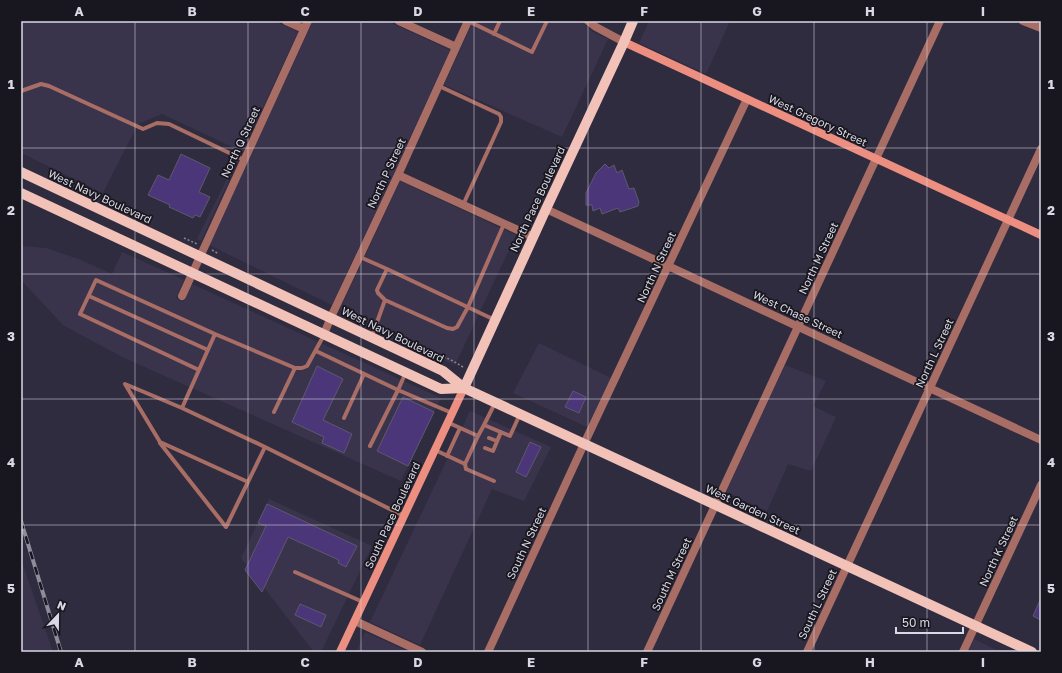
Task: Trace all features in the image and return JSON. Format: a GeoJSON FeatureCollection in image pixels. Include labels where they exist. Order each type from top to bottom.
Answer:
{"type":"FeatureCollection","features":[{"type":"Feature","properties":{"kind":"main road","name":"North Pace Boulevard"},"geometry":{"type":"LineString","coordinates":[[464,388],[633,21]]}},
{"type":"Feature","properties":{"kind":"main road","name":"West Navy Boulevard"},"geometry":{"type":"LineString","coordinates":[[21,172],[202,251],[333,314],[371,337],[443,371],[464,388]]}},
{"type":"Feature","properties":{"kind":"main road"},"geometry":{"type":"LineString","coordinates":[[21,193],[441,389],[464,388]]}},
{"type":"Feature","properties":{"kind":"main road","name":"West Garden Street"},"geometry":{"type":"LineString","coordinates":[[464,388],[1032,652]]}},
{"type":"Feature","properties":{"kind":"street"},"geometry":{"type":"LineString","coordinates":[[286,21],[304,29]]}},
{"type":"Feature","properties":{"kind":"street","name":"North Q Street"},"geometry":{"type":"LineString","coordinates":[[182,296],[308,21]]}},
{"type":"Feature","properties":{"kind":"street"},"geometry":{"type":"LineString","coordinates":[[399,21],[456,47]]}},
{"type":"Feature","properties":{"kind":"street","name":"North P Street"},"geometry":{"type":"LineString","coordinates":[[324,334],[468,21]]}},
{"type":"Feature","properties":{"kind":"street","name":"West Gregory Street"},"geometry":{"type":"LineString","coordinates":[[588,21],[624,42],[1041,235]]}},
{"type":"Feature","properties":{"kind":"street","name":"North M Street"},"geometry":{"type":"LineString","coordinates":[[715,505],[940,21]]}},
{"type":"Feature","properties":{"kind":"street"},"geometry":{"type":"LineString","coordinates":[[1023,21],[1041,28]]}},
{"type":"Feature","properties":{"kind":"street","name":"North N Street"},"geometry":{"type":"LineString","coordinates":[[584,444],[747,99]]}},
{"type":"Feature","properties":{"kind":"street","name":"North L Street"},"geometry":{"type":"LineString","coordinates":[[847,566],[1041,149]]}},
{"type":"Feature","properties":{"kind":"street"},"geometry":{"type":"LineString","coordinates":[[398,175],[533,237]]}},
{"type":"Feature","properties":{"kind":"street","name":"West Chase Street"},"geometry":{"type":"LineString","coordinates":[[546,209],[1041,440]]}},
{"type":"Feature","properties":{"kind":"street","name":"South Pace Boulevard"},"geometry":{"type":"LineString","coordinates":[[340,652],[464,388]]}},
{"type":"Feature","properties":{"kind":"street","name":"South N Street"},"geometry":{"type":"LineString","coordinates":[[488,652],[584,444]]}},
{"type":"Feature","properties":{"kind":"street","name":"North K Street"},"geometry":{"type":"LineString","coordinates":[[963,652],[1041,485]]}},
{"type":"Feature","properties":{"kind":"street","name":"South M Street"},"geometry":{"type":"LineString","coordinates":[[647,652],[715,505]]}},
{"type":"Feature","properties":{"kind":"street","name":"South L Street"},"geometry":{"type":"LineString","coordinates":[[807,652],[847,566]]}},
{"type":"Feature","properties":{"kind":"street"},"geometry":{"type":"LineString","coordinates":[[355,621],[422,652]]}},
{"type":"Feature","properties":{"kind":"lane"},"geometry":{"type":"LineString","coordinates":[[468,21],[532,52],[547,21]]}},
{"type":"Feature","properties":{"kind":"lane"},"geometry":{"type":"LineString","coordinates":[[494,34],[500,21]]}},
{"type":"Feature","properties":{"kind":"lane"},"geometry":{"type":"LineString","coordinates":[[21,91],[41,84],[49,86],[143,129],[157,124],[169,124],[244,160]]}},
{"type":"Feature","properties":{"kind":"lane"},"geometry":{"type":"LineString","coordinates":[[439,86],[499,114],[501,118],[501,122],[462,205]]}},
{"type":"Feature","properties":{"kind":"lane"},"geometry":{"type":"LineString","coordinates":[[387,269],[377,290],[385,300],[447,328],[453,329],[457,327],[468,307],[504,224]]}},
{"type":"Feature","properties":{"kind":"lane"},"geometry":{"type":"LineString","coordinates":[[360,257],[495,320]]}},
{"type":"Feature","properties":{"kind":"lane"},"geometry":{"type":"LineString","coordinates":[[199,370],[80,314],[96,280],[215,334],[295,368],[307,366],[324,334]]}},
{"type":"Feature","properties":{"kind":"lane"},"geometry":{"type":"LineString","coordinates":[[89,296],[208,350]]}},
{"type":"Feature","properties":{"kind":"lane"},"geometry":{"type":"LineString","coordinates":[[371,337],[385,300]]}},
{"type":"Feature","properties":{"kind":"lane"},"geometry":{"type":"LineString","coordinates":[[182,408],[215,334]]}},
{"type":"Feature","properties":{"kind":"lane"},"geometry":{"type":"LineString","coordinates":[[316,351],[398,390],[452,413]]}},
{"type":"Feature","properties":{"kind":"lane"},"geometry":{"type":"LineString","coordinates":[[274,412],[295,368]]}},
{"type":"Feature","properties":{"kind":"lane"},"geometry":{"type":"LineString","coordinates":[[370,446],[406,372]]}},
{"type":"Feature","properties":{"kind":"lane"},"geometry":{"type":"LineString","coordinates":[[344,418],[364,374]]}},
{"type":"Feature","properties":{"kind":"lane"},"geometry":{"type":"LineString","coordinates":[[265,447],[226,527],[160,442],[125,384],[182,408],[265,447],[404,516]]}},
{"type":"Feature","properties":{"kind":"lane"},"geometry":{"type":"LineString","coordinates":[[464,464],[476,444],[495,402]]}},
{"type":"Feature","properties":{"kind":"lane"},"geometry":{"type":"LineString","coordinates":[[484,425],[510,436],[520,414]]}},
{"type":"Feature","properties":{"kind":"lane"},"geometry":{"type":"LineString","coordinates":[[447,422],[479,435]]}},
{"type":"Feature","properties":{"kind":"lane"},"geometry":{"type":"LineString","coordinates":[[447,456],[460,428]]}},
{"type":"Feature","properties":{"kind":"lane"},"geometry":{"type":"LineString","coordinates":[[485,448],[493,452],[501,432]]}},
{"type":"Feature","properties":{"kind":"lane"},"geometry":{"type":"LineString","coordinates":[[489,438],[497,441]]}},
{"type":"Feature","properties":{"kind":"lane"},"geometry":{"type":"LineString","coordinates":[[160,442],[248,482]]}},
{"type":"Feature","properties":{"kind":"lane"},"geometry":{"type":"LineString","coordinates":[[434,450],[464,464],[466,469],[494,481]]}},
{"type":"Feature","properties":{"kind":"lane"},"geometry":{"type":"LineString","coordinates":[[295,572],[364,603]]}},
{"type":"Feature","properties":{"kind":"path"},"geometry":{"type":"LineString","coordinates":[[183,237],[202,251],[224,257]]}},
{"type":"Feature","properties":{"kind":"path"},"geometry":{"type":"LineString","coordinates":[[333,314],[347,311],[471,371]]}},
{"type":"Feature","properties":{"kind":"shaded area"},"geometry":{"type":"Polygon","coordinates":[[[21,21],[274,21],[298,32],[201,241],[197,239],[241,151],[162,114],[138,124],[103,193],[21,153],[21,21]]]}},
{"type":"Feature","properties":{"kind":"shaded area"},"geometry":{"type":"Polygon","coordinates":[[[313,21],[387,21],[450,50],[332,305],[209,245],[313,21]]]}},
{"type":"Feature","properties":{"kind":"shaded area"},"geometry":{"type":"Polygon","coordinates":[[[473,21],[581,21],[593,32],[608,39],[562,137],[444,85],[473,21]]]}},
{"type":"Feature","properties":{"kind":"shaded area"},"geometry":{"type":"Polygon","coordinates":[[[649,21],[730,21],[706,74],[639,43],[649,21]]]}},
{"type":"Feature","properties":{"kind":"shaded area"},"geometry":{"type":"Polygon","coordinates":[[[400,181],[516,235],[455,365],[340,309],[400,181]]]}},
{"type":"Feature","properties":{"kind":"shaded area"},"geometry":{"type":"Polygon","coordinates":[[[21,246],[46,248],[81,260],[112,274],[122,252],[184,280],[176,298],[183,302],[192,284],[441,398],[401,481],[122,357],[63,325],[21,280],[21,246]]]}},
{"type":"Feature","properties":{"kind":"shaded area"},"geometry":{"type":"Polygon","coordinates":[[[539,343],[611,378],[587,427],[513,393],[539,343]]]}},
{"type":"Feature","properties":{"kind":"shaded area"},"geometry":{"type":"Polygon","coordinates":[[[785,365],[826,381],[813,406],[836,417],[811,471],[788,464],[767,511],[726,492],[785,365]]]}},
{"type":"Feature","properties":{"kind":"shaded area"},"geometry":{"type":"Polygon","coordinates":[[[470,411],[551,447],[524,501],[492,489],[420,645],[370,622],[470,411]]]}},
{"type":"Feature","properties":{"kind":"shaded area"},"geometry":{"type":"Polygon","coordinates":[[[269,499],[372,546],[321,652],[314,652],[241,558],[269,499]]]}},
{"type":"Feature","properties":{"kind":"shaded area"},"geometry":{"type":"Polygon","coordinates":[[[21,559],[53,652],[21,652],[21,559]]]}},
{"type":"Feature","properties":{"kind":"shaded area"},"geometry":{"type":"Polygon","coordinates":[[[365,632],[410,652],[356,652],[365,632]]]}},
{"type":"Feature","properties":{"kind":"shaded area"},"geometry":{"type":"Polygon","coordinates":[[[974,639],[1000,652],[968,652],[974,639]]]}},
{"type":"Feature","properties":{"kind":"building"},"geometry":{"type":"Polygon","coordinates":[[[181,154],[210,168],[199,192],[210,197],[200,217],[195,215],[193,218],[148,195],[158,175],[169,180],[181,154]]]}},
{"type":"Feature","properties":{"kind":"building"},"geometry":{"type":"Polygon","coordinates":[[[605,164],[609,168],[614,165],[617,173],[622,170],[629,189],[634,188],[639,202],[638,206],[620,212],[618,208],[602,214],[600,208],[593,211],[592,205],[586,205],[586,193],[596,173],[605,164]]]}},
{"type":"Feature","properties":{"kind":"building"},"geometry":{"type":"Polygon","coordinates":[[[317,366],[343,379],[323,420],[352,434],[344,453],[322,443],[324,437],[292,422],[317,366]]]}},
{"type":"Feature","properties":{"kind":"building"},"geometry":{"type":"Polygon","coordinates":[[[573,391],[586,397],[579,413],[565,407],[573,391]]]}},
{"type":"Feature","properties":{"kind":"building"},"geometry":{"type":"Polygon","coordinates":[[[403,397],[434,412],[408,466],[377,451],[403,397]]]}},
{"type":"Feature","properties":{"kind":"building"},"geometry":{"type":"Polygon","coordinates":[[[530,442],[541,447],[526,477],[516,472],[530,442]]]}},
{"type":"Feature","properties":{"kind":"building"},"geometry":{"type":"Polygon","coordinates":[[[267,504],[357,546],[346,567],[338,563],[339,560],[288,537],[262,592],[245,570],[266,526],[258,523],[267,504]]]}},
{"type":"Feature","properties":{"kind":"building"},"geometry":{"type":"Polygon","coordinates":[[[1041,598],[1041,620],[1033,616],[1041,598]]]}},
{"type":"Feature","properties":{"kind":"building"},"geometry":{"type":"Polygon","coordinates":[[[300,604],[326,615],[321,627],[295,615],[300,604]]]}},
{"type":"Feature","properties":{"kind":"railway"},"geometry":{"type":"LineString","coordinates":[[21,521],[61,652]]}}]}
